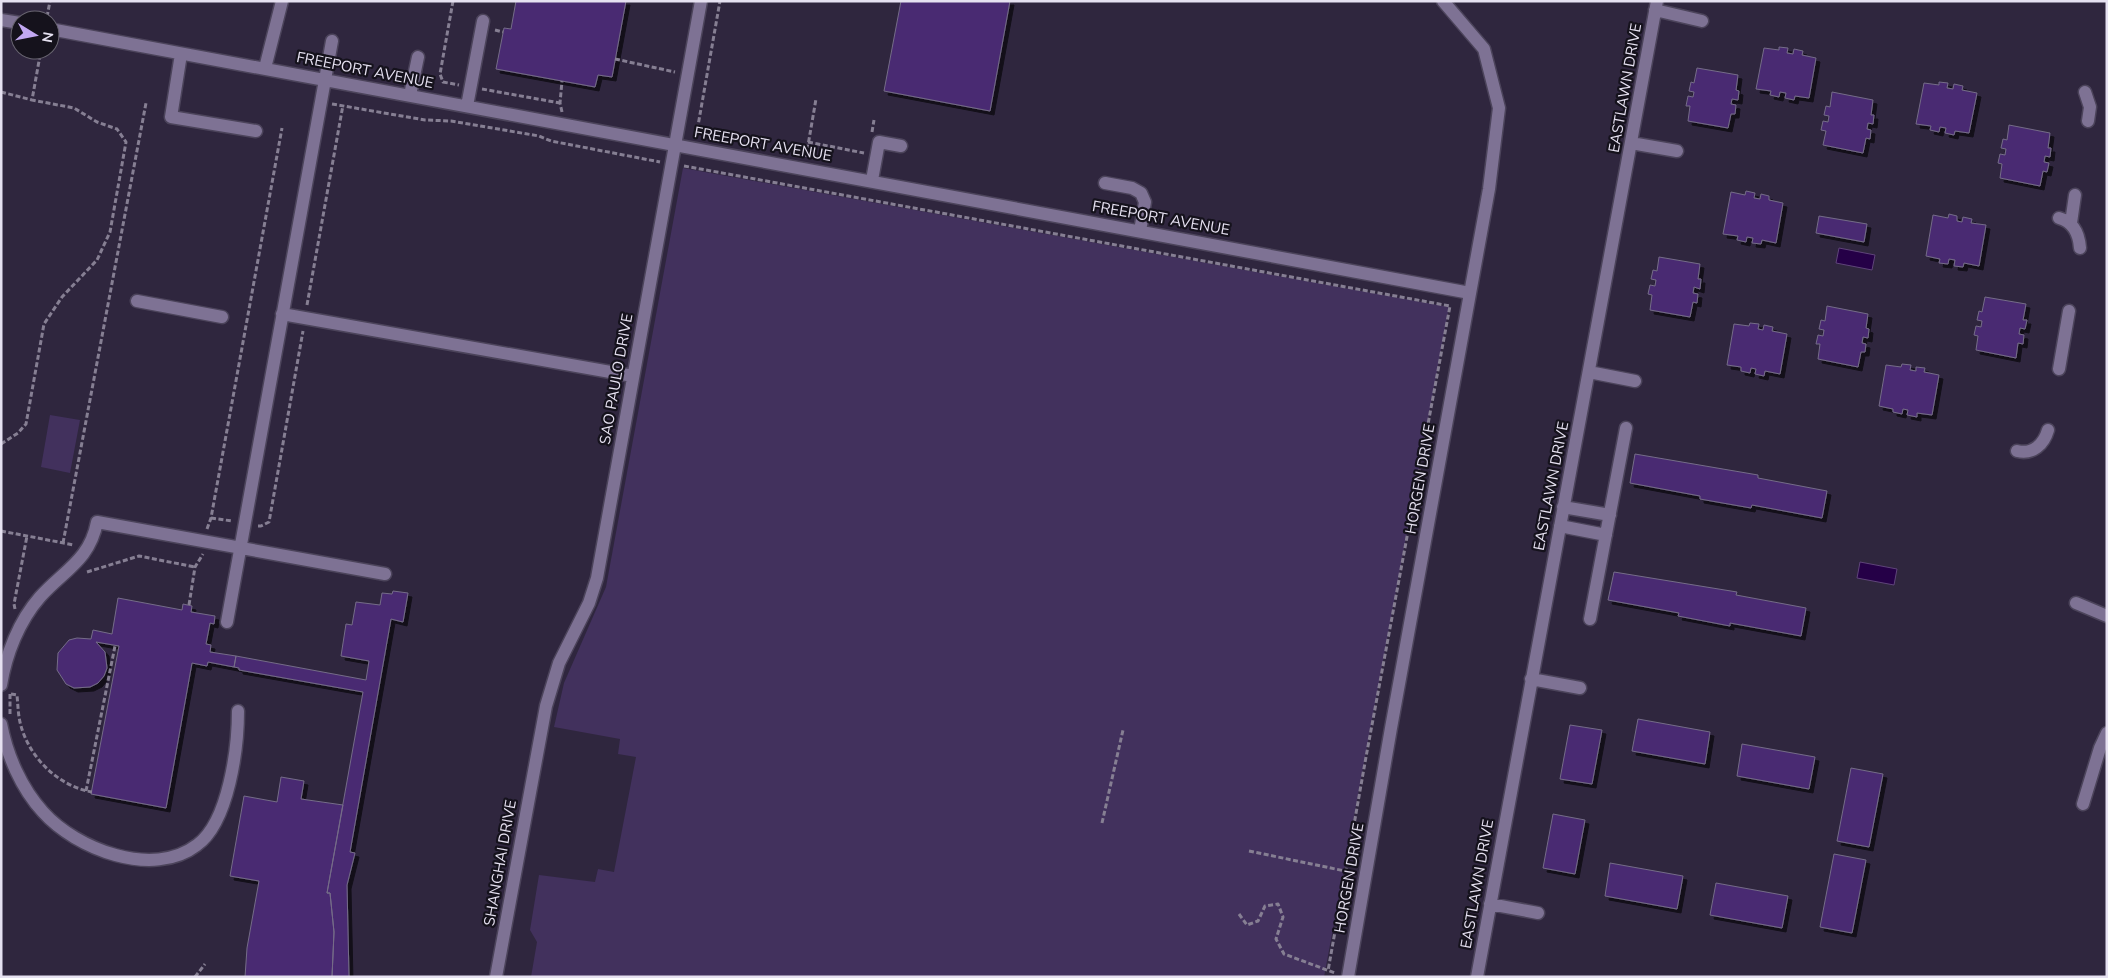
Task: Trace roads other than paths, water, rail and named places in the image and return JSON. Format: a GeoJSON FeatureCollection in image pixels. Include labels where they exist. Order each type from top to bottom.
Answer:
{"type":"FeatureCollection","features":[{"type":"Feature","properties":{"kind":"street"},"geometry":{"type":"LineString","coordinates":[[265,68],[282,1]]}},
{"type":"Feature","properties":{"kind":"street","name":"SAO PAULO DRIVE"},"geometry":{"type":"LineString","coordinates":[[536,755],[552,683],[559,663],[589,603],[597,578],[701,1]]}},
{"type":"Feature","properties":{"kind":"street","name":"HORGEN DRIVE"},"geometry":{"type":"LineString","coordinates":[[1348,977],[1489,189],[1499,108],[1484,49],[1443,1]]}},
{"type":"Feature","properties":{"kind":"street"},"geometry":{"type":"LineString","coordinates":[[1656,5],[1702,21]]}},
{"type":"Feature","properties":{"kind":"street","name":"EASTLAWN DRIVE"},"geometry":{"type":"LineString","coordinates":[[1477,977],[1656,5]]}},
{"type":"Feature","properties":{"kind":"street"},"geometry":{"type":"LineString","coordinates":[[467,106],[488,22]]}},
{"type":"Feature","properties":{"kind":"street","name":"FREEPORT AVENUE"},"geometry":{"type":"LineString","coordinates":[[60,31],[1470,292]]}},
{"type":"Feature","properties":{"kind":"street"},"geometry":{"type":"LineString","coordinates":[[227,622],[332,41]]}},
{"type":"Feature","properties":{"kind":"street"},"geometry":{"type":"LineString","coordinates":[[182,54],[171,117],[256,131]]}},
{"type":"Feature","properties":{"kind":"street"},"geometry":{"type":"LineString","coordinates":[[410,95],[418,57]]}},
{"type":"Feature","properties":{"kind":"street"},"geometry":{"type":"LineString","coordinates":[[2085,92],[2090,107],[2088,121]]}},
{"type":"Feature","properties":{"kind":"street"},"geometry":{"type":"LineString","coordinates":[[872,180],[879,142],[901,146]]}},
{"type":"Feature","properties":{"kind":"street"},"geometry":{"type":"LineString","coordinates":[[1631,143],[1677,151]]}},
{"type":"Feature","properties":{"kind":"street"},"geometry":{"type":"LineString","coordinates":[[1106,183],[1132,188],[1141,193],[1145,202],[1140,231]]}},
{"type":"Feature","properties":{"kind":"street"},"geometry":{"type":"LineString","coordinates":[[2075,194],[2065,221],[2080,239],[2080,248]]}},
{"type":"Feature","properties":{"kind":"street"},"geometry":{"type":"LineString","coordinates":[[137,301],[222,317]]}},
{"type":"Feature","properties":{"kind":"street"},"geometry":{"type":"LineString","coordinates":[[2058,369],[2069,311]]}},
{"type":"Feature","properties":{"kind":"street"},"geometry":{"type":"LineString","coordinates":[[282,314],[633,376]]}},
{"type":"Feature","properties":{"kind":"street"},"geometry":{"type":"LineString","coordinates":[[1589,372],[1635,381]]}},
{"type":"Feature","properties":{"kind":"street"},"geometry":{"type":"LineString","coordinates":[[1590,620],[1626,428]]}},
{"type":"Feature","properties":{"kind":"street"},"geometry":{"type":"LineString","coordinates":[[2017,451],[2025,453],[2038,447],[2045,439],[2048,430]]}},
{"type":"Feature","properties":{"kind":"street"},"geometry":{"type":"LineString","coordinates":[[1563,507],[1610,515]]}},
{"type":"Feature","properties":{"kind":"street"},"geometry":{"type":"LineString","coordinates":[[7,689],[8,657],[26,617],[52,585],[78,562],[94,535],[97,522],[385,574]]}},
{"type":"Feature","properties":{"kind":"street"},"geometry":{"type":"LineString","coordinates":[[1560,526],[1606,535]]}},
{"type":"Feature","properties":{"kind":"street"},"geometry":{"type":"LineString","coordinates":[[2076,603],[2107,616]]}},
{"type":"Feature","properties":{"kind":"street"},"geometry":{"type":"LineString","coordinates":[[1531,679],[1580,688]]}},
{"type":"Feature","properties":{"kind":"street"},"geometry":{"type":"LineString","coordinates":[[6,721],[4,742],[24,787],[42,811],[55,823],[89,845],[113,854],[155,860],[170,859],[197,846],[210,832],[223,805],[231,778],[238,728],[238,711]]}},
{"type":"Feature","properties":{"kind":"street"},"geometry":{"type":"LineString","coordinates":[[2083,804],[2100,748],[2107,733]]}},
{"type":"Feature","properties":{"kind":"street","name":"SHANGHAI DRIVE"},"geometry":{"type":"LineString","coordinates":[[496,977],[536,755]]}},
{"type":"Feature","properties":{"kind":"street"},"geometry":{"type":"LineString","coordinates":[[1490,904],[1538,913]]}}]}
